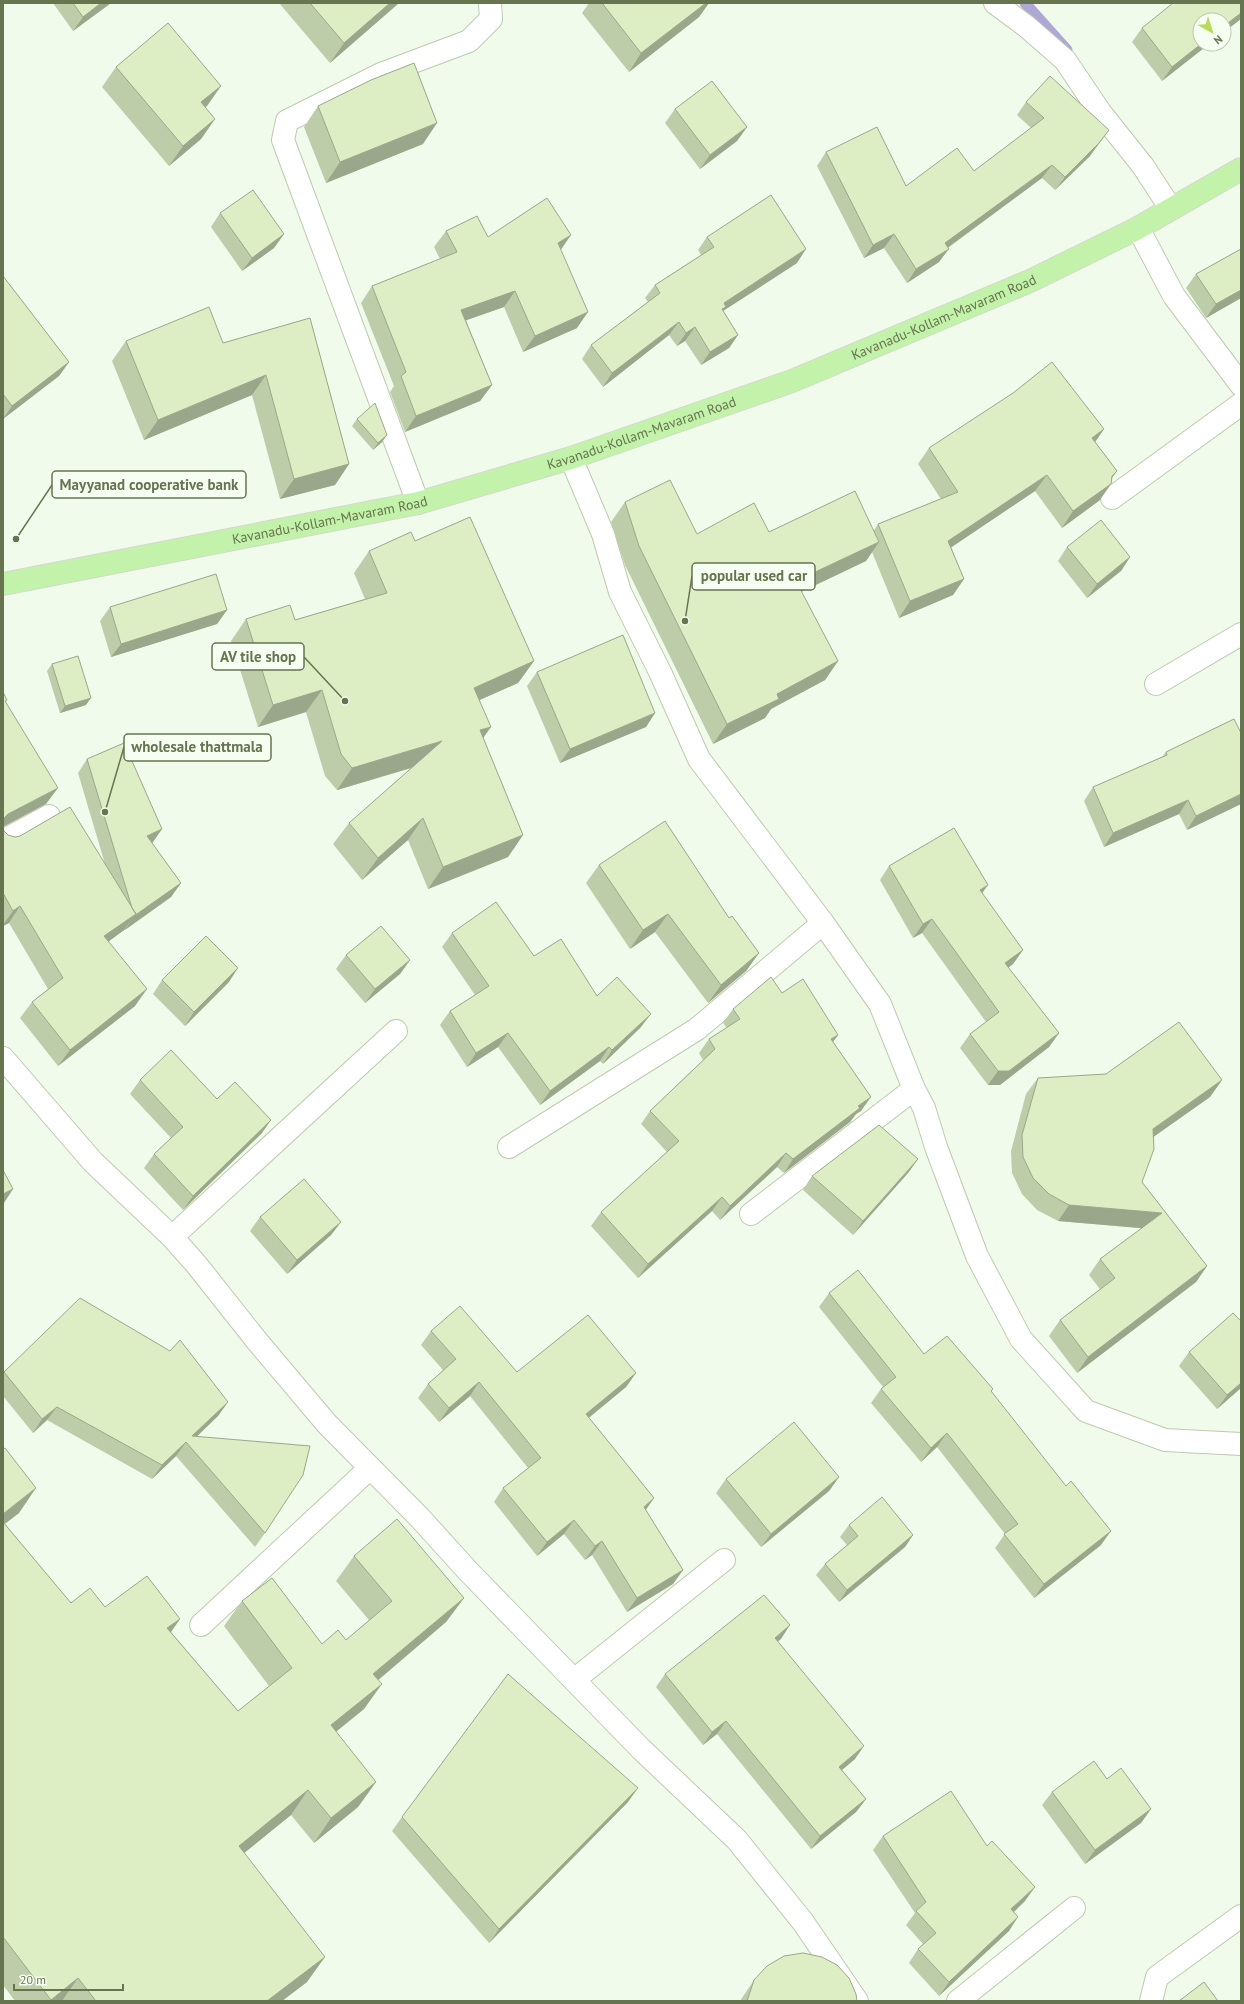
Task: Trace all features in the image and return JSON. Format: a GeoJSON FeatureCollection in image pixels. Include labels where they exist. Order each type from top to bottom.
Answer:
{"type":"FeatureCollection","features":[{"type":"Feature","properties":{"kind":"main road","name":"Kavanadu-Kollam-Mavaram Road"},"geometry":{"type":"LineString","coordinates":[[3,584],[418,503],[571,458],[792,380],[1030,281],[1138,228],[1241,169]]}},
{"type":"Feature","properties":{"kind":"street"},"geometry":{"type":"LineString","coordinates":[[418,503],[282,140],[287,121],[381,74],[469,41],[491,19],[490,3]]}},
{"type":"Feature","properties":{"kind":"street"},"geometry":{"type":"LineString","coordinates":[[995,3],[1026,26],[1064,60],[1100,112],[1143,166],[1170,209]]}},
{"type":"Feature","properties":{"kind":"street"},"geometry":{"type":"LineString","coordinates":[[1138,228],[1174,296],[1241,385]]}},
{"type":"Feature","properties":{"kind":"street"},"geometry":{"type":"LineString","coordinates":[[1112,498],[1241,404]]}},
{"type":"Feature","properties":{"kind":"street"},"geometry":{"type":"LineString","coordinates":[[571,458],[602,534],[620,592],[660,672],[700,759],[823,923],[880,1004],[914,1089],[924,1108],[936,1147],[978,1256],[1021,1339],[1086,1411],[1165,1440],[1241,1444]]}},
{"type":"Feature","properties":{"kind":"street"},"geometry":{"type":"LineString","coordinates":[[1156,684],[1241,634]]}},
{"type":"Feature","properties":{"kind":"street"},"geometry":{"type":"LineString","coordinates":[[3,841],[49,816]]}},
{"type":"Feature","properties":{"kind":"street"},"geometry":{"type":"LineString","coordinates":[[509,1147],[697,1029],[823,923]]}},
{"type":"Feature","properties":{"kind":"street"},"geometry":{"type":"LineString","coordinates":[[172,1237],[396,1031]]}},
{"type":"Feature","properties":{"kind":"street"},"geometry":{"type":"LineString","coordinates":[[3,1058],[93,1162],[172,1237],[196,1264],[257,1342],[327,1424],[420,1518],[468,1571],[641,1749],[737,1840],[803,1922],[857,2001]]}},
{"type":"Feature","properties":{"kind":"street"},"geometry":{"type":"LineString","coordinates":[[751,1214],[914,1089]]}},
{"type":"Feature","properties":{"kind":"street"},"geometry":{"type":"LineString","coordinates":[[201,1625],[369,1468]]}},
{"type":"Feature","properties":{"kind":"street"},"geometry":{"type":"LineString","coordinates":[[574,1680],[724,1560]]}},
{"type":"Feature","properties":{"kind":"street"},"geometry":{"type":"LineString","coordinates":[[958,2001],[1074,1908]]}},
{"type":"Feature","properties":{"kind":"street"},"geometry":{"type":"LineString","coordinates":[[1151,2001],[1157,1977],[1241,1916]]}},
{"type":"Feature","properties":{"kind":"building"},"geometry":{"type":"Polygon","coordinates":[[[73,3],[101,3],[83,17],[73,3]]]}},
{"type":"Feature","properties":{"kind":"building"},"geometry":{"type":"Polygon","coordinates":[[[310,3],[390,3],[344,43],[310,3]]]}},
{"type":"Feature","properties":{"kind":"building"},"geometry":{"type":"Polygon","coordinates":[[[602,3],[706,3],[641,53],[602,3]]]}},
{"type":"Feature","properties":{"kind":"building"},"geometry":{"type":"Polygon","coordinates":[[[1173,3],[1241,3],[1241,13],[1232,20],[1232,12],[1192,12],[1192,51],[1172,67],[1142,28],[1173,3]]]}},
{"type":"Feature","properties":{"kind":"building"},"geometry":{"type":"Polygon","coordinates":[[[168,23],[221,86],[201,102],[215,119],[183,146],[116,67],[168,23]]]}},
{"type":"Feature","properties":{"kind":"building"},"geometry":{"type":"Polygon","coordinates":[[[414,63],[437,123],[340,162],[318,106],[371,80],[414,63]]]}},
{"type":"Feature","properties":{"kind":"building"},"geometry":{"type":"Polygon","coordinates":[[[1050,76],[1109,130],[1099,143],[1065,177],[1052,165],[945,243],[949,249],[916,269],[894,234],[873,245],[826,152],[877,127],[906,186],[957,148],[974,171],[1044,118],[1026,102],[1050,76]]]}},
{"type":"Feature","properties":{"kind":"building"},"geometry":{"type":"Polygon","coordinates":[[[712,81],[747,127],[710,155],[675,109],[712,81]]]}},
{"type":"Feature","properties":{"kind":"building"},"geometry":{"type":"Polygon","coordinates":[[[253,190],[284,234],[252,258],[220,213],[253,190]]]}},
{"type":"Feature","properties":{"kind":"building"},"geometry":{"type":"Polygon","coordinates":[[[771,195],[806,249],[724,303],[726,307],[722,309],[738,335],[710,352],[695,327],[686,333],[679,322],[612,373],[591,345],[660,293],[655,285],[714,247],[707,237],[771,195]]]}},
{"type":"Feature","properties":{"kind":"building"},"geometry":{"type":"Polygon","coordinates":[[[547,198],[571,235],[558,243],[588,312],[535,336],[515,291],[461,310],[492,385],[416,416],[401,376],[406,372],[372,286],[457,252],[446,231],[477,216],[488,237],[547,198]]]}},
{"type":"Feature","properties":{"kind":"building"},"geometry":{"type":"Polygon","coordinates":[[[1241,249],[1241,290],[1216,304],[1196,274],[1241,249]]]}},
{"type":"Feature","properties":{"kind":"building"},"geometry":{"type":"Polygon","coordinates":[[[3,276],[69,362],[12,406],[3,394],[3,276]]]}},
{"type":"Feature","properties":{"kind":"building"},"geometry":{"type":"Polygon","coordinates":[[[209,307],[223,343],[310,318],[349,464],[294,479],[266,375],[158,420],[126,341],[209,307]]]}},
{"type":"Feature","properties":{"kind":"building"},"geometry":{"type":"Polygon","coordinates":[[[1052,362],[1104,429],[1092,438],[1117,471],[1112,476],[1111,484],[1073,511],[1047,475],[948,541],[964,579],[910,601],[878,524],[958,492],[929,448],[1013,393],[1052,362]]]}},
{"type":"Feature","properties":{"kind":"building"},"geometry":{"type":"Polygon","coordinates":[[[375,403],[387,435],[378,443],[357,419],[375,403]]]}},
{"type":"Feature","properties":{"kind":"building"},"geometry":{"type":"Polygon","coordinates":[[[670,480],[697,534],[754,503],[769,532],[855,491],[879,542],[796,581],[838,661],[777,694],[779,699],[727,724],[639,546],[625,502],[670,480]]]}},
{"type":"Feature","properties":{"kind":"building"},"geometry":{"type":"Polygon","coordinates":[[[470,517],[534,661],[474,688],[491,727],[480,730],[523,835],[443,867],[423,818],[378,858],[349,823],[442,741],[352,768],[341,754],[322,690],[273,705],[246,619],[290,605],[295,620],[387,593],[369,551],[411,532],[415,541],[470,517]]]}},
{"type":"Feature","properties":{"kind":"building"},"geometry":{"type":"Polygon","coordinates":[[[1101,520],[1130,557],[1097,584],[1067,547],[1101,520]]]}},
{"type":"Feature","properties":{"kind":"building"},"geometry":{"type":"Polygon","coordinates":[[[216,574],[227,610],[121,644],[110,607],[216,574]]]}},
{"type":"Feature","properties":{"kind":"building"},"geometry":{"type":"Polygon","coordinates":[[[623,635],[655,713],[570,749],[537,672],[623,635]]]}},
{"type":"Feature","properties":{"kind":"building"},"geometry":{"type":"Polygon","coordinates":[[[78,656],[91,698],[65,706],[52,664],[78,656]]]}},
{"type":"Feature","properties":{"kind":"building"},"geometry":{"type":"Polygon","coordinates":[[[3,692],[7,700],[5,701],[58,788],[8,814],[3,821],[3,692]]]}},
{"type":"Feature","properties":{"kind":"building"},"geometry":{"type":"Polygon","coordinates":[[[1234,719],[1241,733],[1241,794],[1196,816],[1188,800],[1113,833],[1093,787],[1167,755],[1166,752],[1234,719]]]}},
{"type":"Feature","properties":{"kind":"building"},"geometry":{"type":"Polygon","coordinates":[[[124,743],[162,829],[147,836],[181,883],[134,916],[136,914],[132,908],[87,759],[124,743]]]}},
{"type":"Feature","properties":{"kind":"building"},"geometry":{"type":"Polygon","coordinates":[[[70,807],[136,914],[104,936],[147,989],[70,1050],[32,1002],[63,978],[20,906],[13,911],[3,893],[3,828],[8,835],[15,837],[20,836],[70,807]]]}},
{"type":"Feature","properties":{"kind":"building"},"geometry":{"type":"Polygon","coordinates":[[[665,821],[729,918],[732,916],[759,953],[721,985],[668,914],[643,930],[599,865],[665,821]]]}},
{"type":"Feature","properties":{"kind":"building"},"geometry":{"type":"Polygon","coordinates":[[[954,828],[988,885],[980,890],[1023,950],[1005,963],[1059,1033],[1009,1071],[998,1071],[970,1034],[999,1012],[932,919],[923,924],[889,866],[954,828]]]}},
{"type":"Feature","properties":{"kind":"building"},"geometry":{"type":"Polygon","coordinates":[[[496,902],[534,956],[561,939],[597,996],[617,977],[651,1014],[612,1050],[609,1047],[550,1091],[508,1033],[476,1053],[450,1011],[489,986],[452,933],[496,902]]]}},
{"type":"Feature","properties":{"kind":"building"},"geometry":{"type":"Polygon","coordinates":[[[381,926],[410,960],[375,989],[346,955],[381,926]]]}},
{"type":"Feature","properties":{"kind":"building"},"geometry":{"type":"Polygon","coordinates":[[[206,936],[238,968],[194,1012],[162,980],[206,936]]]}},
{"type":"Feature","properties":{"kind":"building"},"geometry":{"type":"Polygon","coordinates":[[[771,977],[782,993],[803,979],[838,1035],[831,1039],[871,1097],[858,1106],[860,1108],[793,1159],[786,1153],[730,1206],[722,1197],[648,1264],[601,1212],[679,1141],[650,1111],[715,1049],[709,1039],[740,1019],[733,1009],[771,977]]]}},
{"type":"Feature","properties":{"kind":"building"},"geometry":{"type":"Polygon","coordinates":[[[1179,1022],[1222,1080],[1153,1129],[1154,1149],[1142,1182],[1207,1266],[1088,1357],[1060,1320],[1115,1278],[1100,1259],[1162,1213],[1069,1205],[1049,1194],[1033,1178],[1023,1157],[1022,1135],[1038,1078],[1106,1074],[1179,1022]]]}},
{"type":"Feature","properties":{"kind":"building"},"geometry":{"type":"Polygon","coordinates":[[[171,1050],[217,1099],[235,1082],[271,1120],[193,1196],[154,1154],[183,1127],[140,1080],[171,1050]]]}},
{"type":"Feature","properties":{"kind":"building"},"geometry":{"type":"Polygon","coordinates":[[[879,1125],[918,1159],[863,1221],[812,1176],[879,1125]]]}},
{"type":"Feature","properties":{"kind":"building"},"geometry":{"type":"Polygon","coordinates":[[[3,1170],[13,1189],[3,1194],[3,1170]]]}},
{"type":"Feature","properties":{"kind":"building"},"geometry":{"type":"Polygon","coordinates":[[[304,1179],[341,1222],[297,1260],[260,1217],[304,1179]]]}},
{"type":"Feature","properties":{"kind":"building"},"geometry":{"type":"Polygon","coordinates":[[[858,1270],[924,1354],[947,1336],[993,1389],[991,1391],[1066,1486],[1071,1481],[1111,1531],[1044,1584],[1004,1534],[1018,1524],[947,1433],[931,1448],[881,1389],[896,1377],[829,1293],[858,1270]]]}},
{"type":"Feature","properties":{"kind":"building"},"geometry":{"type":"Polygon","coordinates":[[[80,1298],[170,1351],[180,1340],[228,1402],[192,1436],[310,1446],[303,1475],[265,1533],[186,1442],[162,1465],[57,1407],[42,1419],[4,1372],[80,1298]]]}},
{"type":"Feature","properties":{"kind":"building"},"geometry":{"type":"Polygon","coordinates":[[[460,1306],[517,1372],[588,1315],[636,1373],[586,1414],[654,1498],[644,1507],[683,1570],[637,1598],[602,1541],[595,1546],[574,1520],[547,1542],[503,1488],[541,1458],[479,1382],[449,1408],[428,1384],[456,1359],[431,1331],[460,1306]]]}},
{"type":"Feature","properties":{"kind":"building"},"geometry":{"type":"Polygon","coordinates":[[[1233,1313],[1241,1321],[1241,1383],[1227,1395],[1189,1352],[1233,1313]]]}},
{"type":"Feature","properties":{"kind":"building"},"geometry":{"type":"Polygon","coordinates":[[[794,1422],[839,1477],[771,1534],[726,1479],[794,1422]]]}},
{"type":"Feature","properties":{"kind":"building"},"geometry":{"type":"Polygon","coordinates":[[[5,1448],[36,1488],[3,1514],[3,1449],[5,1448]]]}},
{"type":"Feature","properties":{"kind":"building"},"geometry":{"type":"Polygon","coordinates":[[[882,1497],[913,1535],[847,1590],[825,1564],[858,1536],[849,1525],[882,1497]]]}},
{"type":"Feature","properties":{"kind":"building"},"geometry":{"type":"Polygon","coordinates":[[[397,1519],[464,1598],[373,1674],[382,1684],[331,1725],[376,1782],[331,1818],[308,1790],[239,1846],[325,1957],[267,2001],[96,2001],[78,1978],[51,2000],[3,1937],[3,1522],[71,1603],[90,1588],[105,1607],[147,1576],[180,1619],[167,1628],[238,1711],[292,1668],[242,1601],[272,1578],[322,1644],[338,1630],[346,1640],[392,1601],[354,1556],[397,1519]]]}},
{"type":"Feature","properties":{"kind":"building"},"geometry":{"type":"Polygon","coordinates":[[[764,1595],[790,1625],[775,1638],[864,1746],[839,1767],[866,1799],[820,1836],[726,1721],[712,1732],[665,1674],[764,1595]]]}},
{"type":"Feature","properties":{"kind":"building"},"geometry":{"type":"Polygon","coordinates":[[[508,1674],[638,1788],[499,1929],[402,1817],[508,1674]]]}},
{"type":"Feature","properties":{"kind":"building"},"geometry":{"type":"Polygon","coordinates":[[[1094,1761],[1107,1779],[1121,1768],[1151,1809],[1095,1850],[1052,1792],[1094,1761]]]}},
{"type":"Feature","properties":{"kind":"building"},"geometry":{"type":"Polygon","coordinates":[[[951,1791],[987,1846],[992,1841],[1035,1887],[1011,1909],[1018,1917],[949,1982],[918,1949],[936,1933],[916,1911],[926,1902],[883,1836],[951,1791]]]}},
{"type":"Feature","properties":{"kind":"building"},"geometry":{"type":"Polygon","coordinates":[[[803,1953],[822,1957],[837,1965],[849,1978],[856,1994],[857,2001],[747,2001],[754,1980],[767,1966],[784,1956],[803,1953]]]}},
{"type":"Feature","properties":{"kind":"building"},"geometry":{"type":"Polygon","coordinates":[[[1204,1982],[1218,2001],[1179,2001],[1204,1982]]]}},
{"type":"Feature","properties":{"kind":"waterway"},"geometry":{"type":"LineString","coordinates":[[1025,3],[1067,50]]}},
{"type":"Feature","properties":{"kind":"place","name":"Mayyanad cooperative bank"},"geometry":{"type":"Point","coordinates":[16,539]}},
{"type":"Feature","properties":{"kind":"place","name":"popular used car"},"geometry":{"type":"Point","coordinates":[685,621]}},
{"type":"Feature","properties":{"kind":"place","name":"AV tile shop"},"geometry":{"type":"Point","coordinates":[345,701]}},
{"type":"Feature","properties":{"kind":"place","name":"wholesale thattmala"},"geometry":{"type":"Point","coordinates":[105,812]}}]}
